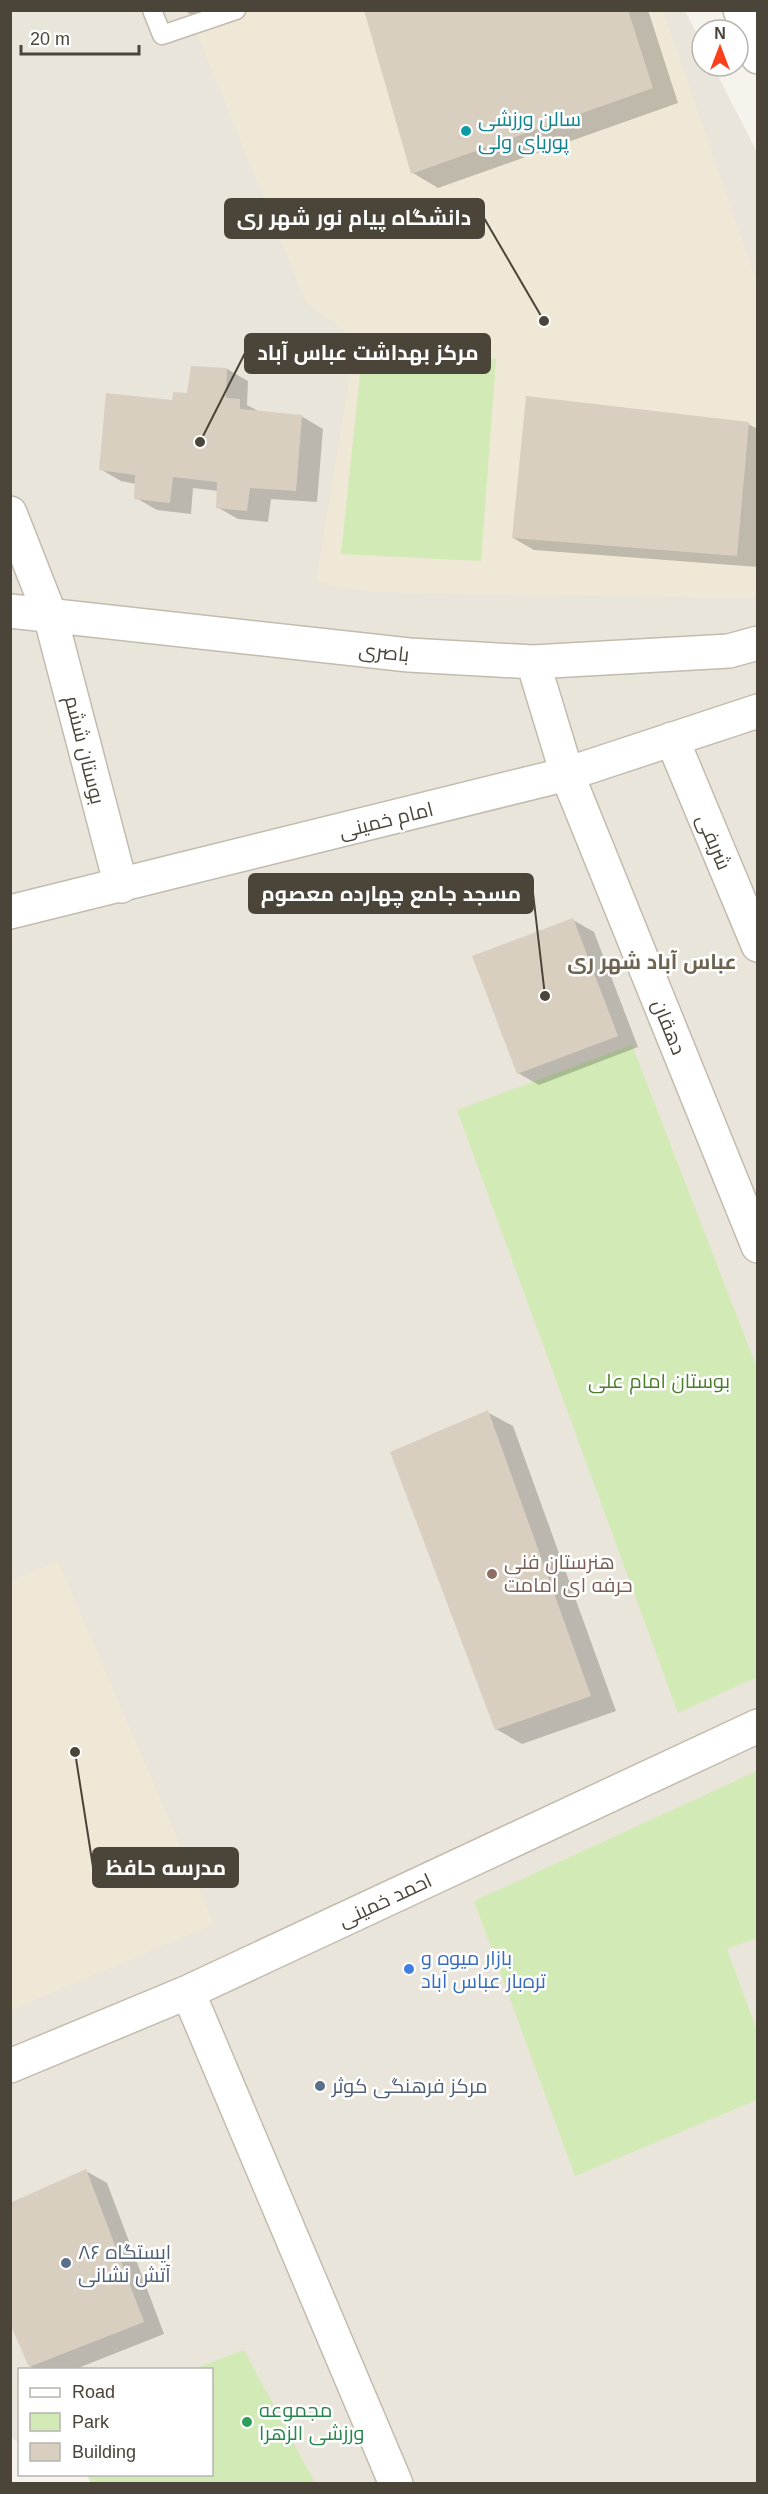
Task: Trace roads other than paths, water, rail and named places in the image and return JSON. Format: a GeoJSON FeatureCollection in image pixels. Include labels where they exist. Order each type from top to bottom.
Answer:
{"type":"FeatureCollection","features":[{"type":"Feature","properties":{"kind":"street"},"geometry":{"type":"LineString","coordinates":[[740,10],[758,57]]}},
{"type":"Feature","properties":{"kind":"street","name":"بوستان ششم"},"geometry":{"type":"LineString","coordinates":[[10,513],[50,615],[121,886]]}},
{"type":"Feature","properties":{"kind":"street","name":"باصری"},"geometry":{"type":"LineString","coordinates":[[10,611],[409,655],[533,663],[729,651],[758,643]]}},
{"type":"Feature","properties":{"kind":"street","name":"دهقان"},"geometry":{"type":"LineString","coordinates":[[533,663],[567,774],[758,1246]]}},
{"type":"Feature","properties":{"kind":"street","name":"امام خمینی"},"geometry":{"type":"LineString","coordinates":[[10,912],[567,774],[758,711]]}},
{"type":"Feature","properties":{"kind":"street","name":"شریفی"},"geometry":{"type":"LineString","coordinates":[[672,739],[758,945]]}},
{"type":"Feature","properties":{"kind":"street","name":"احمد خمینی"},"geometry":{"type":"LineString","coordinates":[[10,2067],[188,1992],[758,1726]]}},
{"type":"Feature","properties":{"kind":"street"},"geometry":{"type":"LineString","coordinates":[[188,1992],[396,2484]]}},
{"type":"Feature","properties":{"kind":"lane"},"geometry":{"type":"LineString","coordinates":[[152,10],[162,35],[236,10]]}},
{"type":"Feature","properties":{"kind":"place","name":"سالن ورزشی پوریای ولی"},"geometry":{"type":"Point","coordinates":[466,131]}},
{"type":"Feature","properties":{"kind":"place","name":"دانشگاه پیام نور شهر ری"},"geometry":{"type":"Point","coordinates":[544,321]}},
{"type":"Feature","properties":{"kind":"place","name":"مرکز ‌بهداشت عباس آباد"},"geometry":{"type":"Point","coordinates":[200,442]}},
{"type":"Feature","properties":{"kind":"place","name":"مسجد جامع چهارده معصوم"},"geometry":{"type":"Point","coordinates":[545,996]}},
{"type":"Feature","properties":{"kind":"place","name":"هنرستان فنی حرفه ای امامت"},"geometry":{"type":"Point","coordinates":[492,1574]}},
{"type":"Feature","properties":{"kind":"place","name":"مدرسه حافظ"},"geometry":{"type":"Point","coordinates":[75,1752]}},
{"type":"Feature","properties":{"kind":"place","name":"بازار میوه و تره‌بار عباس آباد"},"geometry":{"type":"Point","coordinates":[409,1969]}},
{"type":"Feature","properties":{"kind":"place","name":"مرکز فرهنگی کوثر"},"geometry":{"type":"Point","coordinates":[320,2086]}},
{"type":"Feature","properties":{"kind":"place","name":"ایستگاه ۸۶ آتش نشانی"},"geometry":{"type":"Point","coordinates":[66,2263]}},
{"type":"Feature","properties":{"kind":"place","name":"مجموعه ورزشی الزهرا"},"geometry":{"type":"Point","coordinates":[247,2422]}},
{"type":"Feature","properties":{"kind":"district","name":"عباس آباد شهر ری"},"geometry":{"type":"Point","coordinates":[652,962]}},
{"type":"Feature","properties":{"kind":"park label","name":"بوستان امام علی"},"geometry":{"type":"Point","coordinates":[659,1381]}}]}
